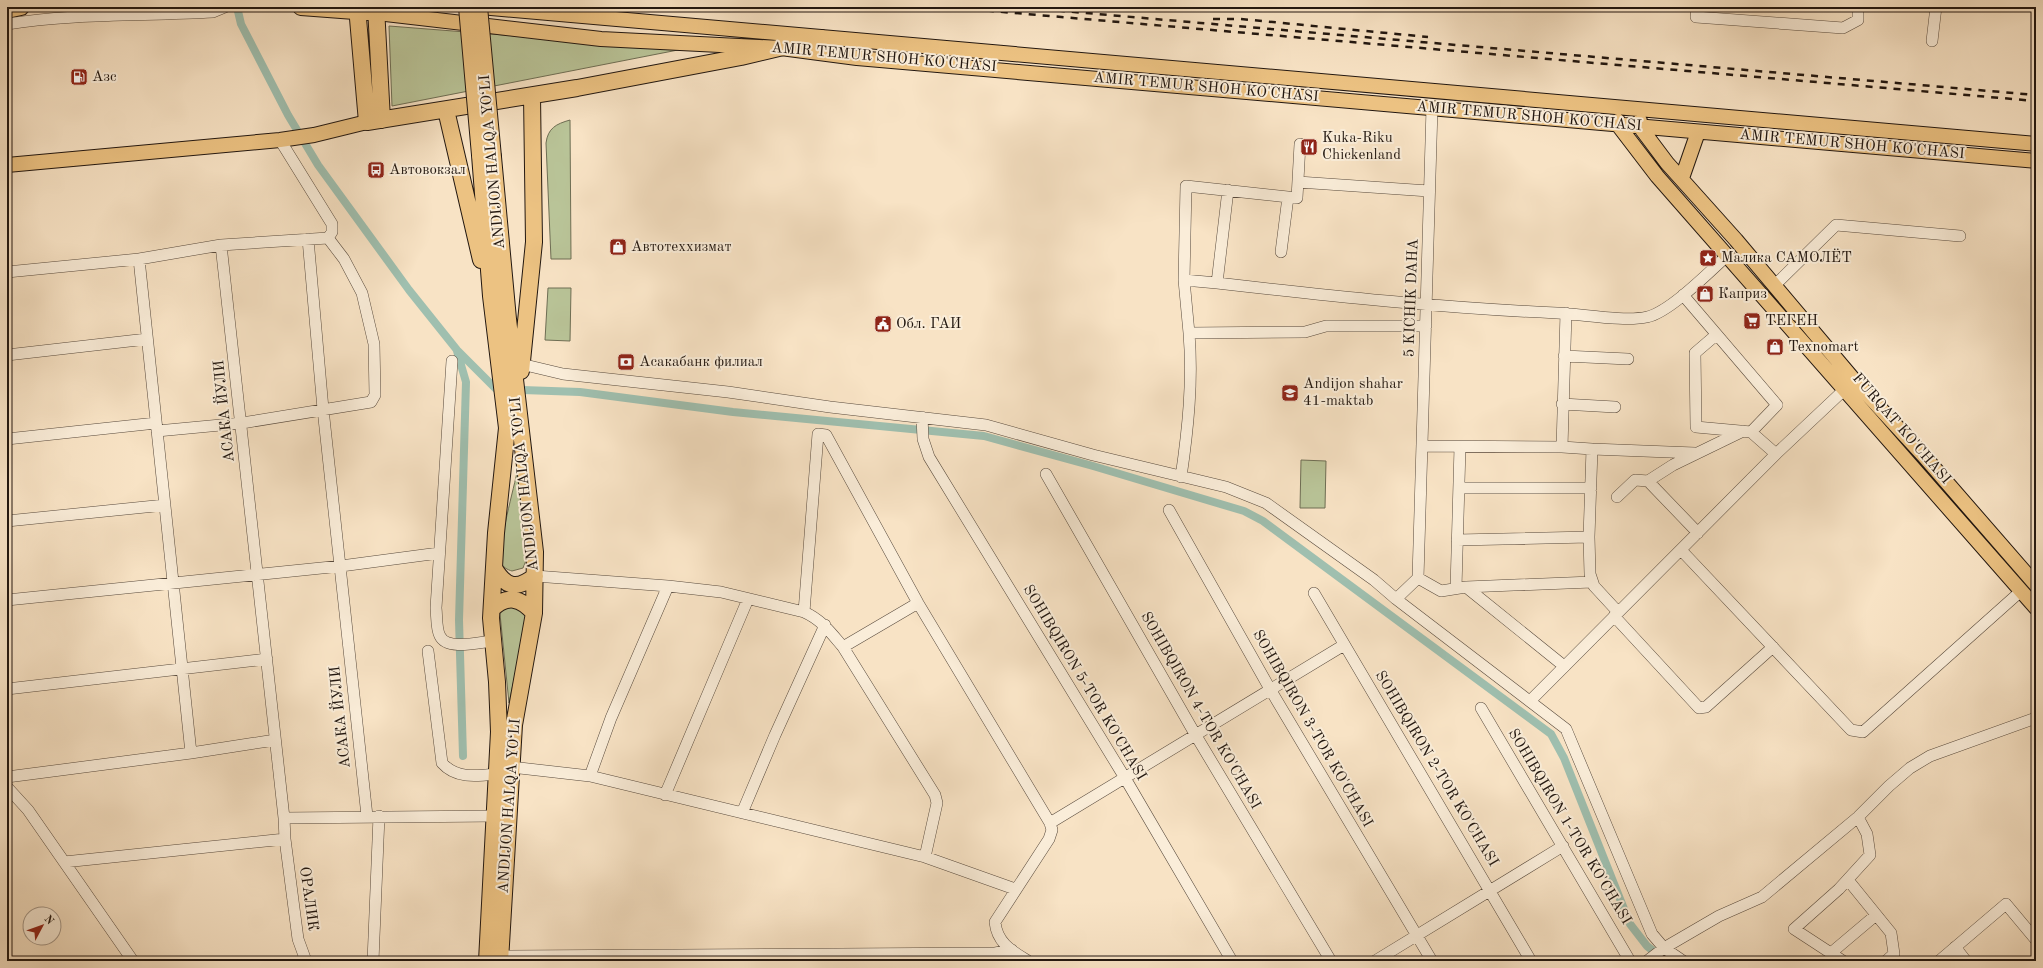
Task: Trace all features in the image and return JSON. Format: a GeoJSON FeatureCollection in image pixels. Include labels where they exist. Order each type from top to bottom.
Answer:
{"type":"FeatureCollection","features":[{"type":"Feature","properties":{"kind":"highway"},"geometry":{"type":"LineString","coordinates":[[7,10],[21,7]]}},
{"type":"Feature","properties":{"kind":"highway"},"geometry":{"type":"LineString","coordinates":[[301,7],[377,10],[374,121]]}},
{"type":"Feature","properties":{"kind":"highway","name":"ANDIJON HALQA YO‘LI"},"geometry":{"type":"LineString","coordinates":[[467,7],[518,405],[535,552],[534,614],[514,725],[494,816],[496,959]]}},
{"type":"Feature","properties":{"kind":"highway","name":"ANDIJON HALQA YO‘LI"},"geometry":{"type":"LineString","coordinates":[[480,7],[491,296],[507,428],[494,568],[492,609],[493,641],[504,771],[496,959]]}},
{"type":"Feature","properties":{"kind":"highway"},"geometry":{"type":"LineString","coordinates":[[357,9],[374,121]]}},
{"type":"Feature","properties":{"kind":"highway"},"geometry":{"type":"LineString","coordinates":[[374,121],[532,96],[782,48],[822,38]]}},
{"type":"Feature","properties":{"kind":"highway"},"geometry":{"type":"LineString","coordinates":[[518,405],[534,242],[532,96]]}},
{"type":"Feature","properties":{"kind":"highway"},"geometry":{"type":"LineString","coordinates":[[446,110],[475,238],[491,296]]}},
{"type":"Feature","properties":{"kind":"highway"},"geometry":{"type":"LineString","coordinates":[[494,568],[504,581],[510,584],[522,584],[535,576]]}},
{"type":"Feature","properties":{"kind":"highway"},"geometry":{"type":"LineString","coordinates":[[492,609],[498,603],[514,598],[522,601],[534,614]]}},
{"type":"Feature","properties":{"kind":"main road","name":"AMIR TEMUR SHOH KO'CHASI"},"geometry":{"type":"LineString","coordinates":[[480,7],[2036,144]]}},
{"type":"Feature","properties":{"kind":"main road","name":"AMIR TEMUR SHOH KO'CHASI"},"geometry":{"type":"LineString","coordinates":[[377,10],[601,39],[782,48],[857,58],[2036,161]]}},
{"type":"Feature","properties":{"kind":"main road"},"geometry":{"type":"LineString","coordinates":[[1618,108],[1618,125]]}},
{"type":"Feature","properties":{"kind":"main road"},"geometry":{"type":"LineString","coordinates":[[1640,110],[1640,127]]}},
{"type":"Feature","properties":{"kind":"main road"},"geometry":{"type":"LineString","coordinates":[[7,165],[283,140],[314,135],[374,121]]}},
{"type":"Feature","properties":{"kind":"main road","name":"FURQAT KO'CHASI"},"geometry":{"type":"LineString","coordinates":[[1618,125],[1658,176],[2036,608]]}},
{"type":"Feature","properties":{"kind":"main road","name":"FURQAT KO'CHASI"},"geometry":{"type":"LineString","coordinates":[[1640,127],[1667,163],[1682,178],[1854,380],[1923,454],[2036,585]]}},
{"type":"Feature","properties":{"kind":"main road"},"geometry":{"type":"LineString","coordinates":[[1682,178],[1698,132]]}},
{"type":"Feature","properties":{"kind":"street"},"geometry":{"type":"LineString","coordinates":[[7,24],[39,19],[125,14],[178,14],[213,12],[225,7]]}},
{"type":"Feature","properties":{"kind":"street"},"geometry":{"type":"LineString","coordinates":[[1697,7],[1696,17],[1843,28],[1858,20],[1858,7]]}},
{"type":"Feature","properties":{"kind":"street"},"geometry":{"type":"LineString","coordinates":[[1932,40],[1936,7]]}},
{"type":"Feature","properties":{"kind":"street","name":"5 KICHIK DAHA"},"geometry":{"type":"LineString","coordinates":[[1418,578],[1432,108]]}},
{"type":"Feature","properties":{"kind":"street"},"geometry":{"type":"LineString","coordinates":[[283,140],[332,224],[332,232],[328,238]]}},
{"type":"Feature","properties":{"kind":"street"},"geometry":{"type":"LineString","coordinates":[[1181,477],[1190,395],[1191,361],[1184,280],[1186,186],[1297,198],[1300,144]]}},
{"type":"Feature","properties":{"kind":"street"},"geometry":{"type":"LineString","coordinates":[[1298,182],[1429,191]]}},
{"type":"Feature","properties":{"kind":"street"},"geometry":{"type":"LineString","coordinates":[[1217,284],[1228,190]]}},
{"type":"Feature","properties":{"kind":"street"},"geometry":{"type":"LineString","coordinates":[[1282,252],[1288,197]]}},
{"type":"Feature","properties":{"kind":"street"},"geometry":{"type":"LineString","coordinates":[[1774,286],[1836,225],[1960,236]]}},
{"type":"Feature","properties":{"kind":"street"},"geometry":{"type":"LineString","coordinates":[[7,272],[138,259],[221,245],[328,238]]}},
{"type":"Feature","properties":{"kind":"street"},"geometry":{"type":"LineString","coordinates":[[7,439],[156,427],[242,422],[370,402],[374,395],[374,344],[362,293],[344,260],[328,238]]}},
{"type":"Feature","properties":{"kind":"street","name":"АСАКА ЙУЛИ"},"geometry":{"type":"LineString","coordinates":[[308,239],[323,409],[367,816]]}},
{"type":"Feature","properties":{"kind":"street","name":"АСАКА ЙУЛИ"},"geometry":{"type":"LineString","coordinates":[[221,245],[242,422],[284,818],[285,840]]}},
{"type":"Feature","properties":{"kind":"street"},"geometry":{"type":"LineString","coordinates":[[1184,280],[1482,310],[1566,313],[1614,318],[1646,318],[1656,314],[1682,295],[1728,255]]}},
{"type":"Feature","properties":{"kind":"street"},"geometry":{"type":"LineString","coordinates":[[138,259],[191,753]]}},
{"type":"Feature","properties":{"kind":"street"},"geometry":{"type":"LineString","coordinates":[[1617,497],[1635,480],[1648,481],[1673,465],[1697,453],[1747,432],[1777,405],[1682,295]]}},
{"type":"Feature","properties":{"kind":"street"},"geometry":{"type":"LineString","coordinates":[[1562,447],[1562,404],[1566,313]]}},
{"type":"Feature","properties":{"kind":"street"},"geometry":{"type":"LineString","coordinates":[[1189,332],[1305,332],[1326,326],[1426,326]]}},
{"type":"Feature","properties":{"kind":"street"},"geometry":{"type":"LineString","coordinates":[[1716,335],[1695,353],[1696,427],[1747,432],[1776,454]]}},
{"type":"Feature","properties":{"kind":"street"},"geometry":{"type":"LineString","coordinates":[[7,355],[147,339]]}},
{"type":"Feature","properties":{"kind":"street"},"geometry":{"type":"LineString","coordinates":[[1564,356],[1628,359]]}},
{"type":"Feature","properties":{"kind":"street"},"geometry":{"type":"LineString","coordinates":[[452,361],[438,553],[436,608],[440,636],[446,643],[454,645],[493,641]]}},
{"type":"Feature","properties":{"kind":"street"},"geometry":{"type":"LineString","coordinates":[[521,364],[563,374],[728,392],[922,419],[986,425],[1181,477],[1226,487],[1266,503],[1374,580],[1396,599],[1566,729],[1652,934],[1664,948],[1683,961]]}},
{"type":"Feature","properties":{"kind":"street"},"geometry":{"type":"LineString","coordinates":[[1530,701],[1776,454],[1844,390]]}},
{"type":"Feature","properties":{"kind":"street"},"geometry":{"type":"LineString","coordinates":[[1562,404],[1615,407]]}},
{"type":"Feature","properties":{"kind":"street","name":"SOHIBQIRON 5-TOR KO'CHASI"},"geometry":{"type":"LineString","coordinates":[[922,419],[923,439],[929,457],[1125,778],[1232,961]]}},
{"type":"Feature","properties":{"kind":"street"},"geometry":{"type":"LineString","coordinates":[[804,612],[818,434],[826,435],[918,603],[1050,824],[1052,830],[1049,838],[995,922],[998,937],[1012,950],[1028,961]]}},
{"type":"Feature","properties":{"kind":"street"},"geometry":{"type":"LineString","coordinates":[[1422,446],[1562,447],[1697,453]]}},
{"type":"Feature","properties":{"kind":"street"},"geometry":{"type":"LineString","coordinates":[[1460,446],[1457,540],[1461,587],[1564,666]]}},
{"type":"Feature","properties":{"kind":"street"},"geometry":{"type":"LineString","coordinates":[[1592,449],[1588,537],[1592,582],[1616,614],[1699,708],[1706,706],[1773,647]]}},
{"type":"Feature","properties":{"kind":"street","name":"SOHIBQIRON 4-TOR KO'CHASI"},"geometry":{"type":"LineString","coordinates":[[1046,474],[1195,734],[1331,961]]}},
{"type":"Feature","properties":{"kind":"street"},"geometry":{"type":"LineString","coordinates":[[1648,481],[1698,533]]}},
{"type":"Feature","properties":{"kind":"street"},"geometry":{"type":"LineString","coordinates":[[1459,488],[1591,488]]}},
{"type":"Feature","properties":{"kind":"street"},"geometry":{"type":"LineString","coordinates":[[7,521],[165,505]]}},
{"type":"Feature","properties":{"kind":"street","name":"SOHIBQIRON 3-TOR KO'CHASI"},"geometry":{"type":"LineString","coordinates":[[1169,510],[1270,689],[1432,961]]}},
{"type":"Feature","properties":{"kind":"street"},"geometry":{"type":"LineString","coordinates":[[1457,540],[1588,537]]}},
{"type":"Feature","properties":{"kind":"street"},"geometry":{"type":"LineString","coordinates":[[1681,550],[1851,730],[1863,732],[2021,591]]}},
{"type":"Feature","properties":{"kind":"street"},"geometry":{"type":"LineString","coordinates":[[7,600],[341,566],[438,553]]}},
{"type":"Feature","properties":{"kind":"street"},"geometry":{"type":"LineString","coordinates":[[535,576],[668,586],[721,592],[804,612],[816,617],[825,625],[843,647],[935,795],[936,803],[925,857]]}},
{"type":"Feature","properties":{"kind":"street"},"geometry":{"type":"LineString","coordinates":[[1396,599],[1418,578],[1441,591],[1461,587],[1592,582]]}},
{"type":"Feature","properties":{"kind":"street"},"geometry":{"type":"LineString","coordinates":[[590,776],[611,718],[668,586]]}},
{"type":"Feature","properties":{"kind":"street","name":"SOHIBQIRON 2-TOR KO'CHASI"},"geometry":{"type":"LineString","coordinates":[[1314,593],[1531,961]]}},
{"type":"Feature","properties":{"kind":"street"},"geometry":{"type":"LineString","coordinates":[[665,795],[748,599]]}},
{"type":"Feature","properties":{"kind":"street"},"geometry":{"type":"LineString","coordinates":[[843,647],[918,603]]}},
{"type":"Feature","properties":{"kind":"street"},"geometry":{"type":"LineString","coordinates":[[742,813],[774,735],[825,625]]}},
{"type":"Feature","properties":{"kind":"street"},"geometry":{"type":"LineString","coordinates":[[1050,824],[1195,734],[1344,645]]}},
{"type":"Feature","properties":{"kind":"street"},"geometry":{"type":"LineString","coordinates":[[428,651],[442,763],[449,771],[467,776],[504,771],[590,776],[925,857],[1015,889]]}},
{"type":"Feature","properties":{"kind":"street"},"geometry":{"type":"LineString","coordinates":[[7,689],[267,658]]}},
{"type":"Feature","properties":{"kind":"street","name":"SOHIBQIRON 1-TOR KO'CHASI"},"geometry":{"type":"LineString","coordinates":[[1481,708],[1630,961]]}},
{"type":"Feature","properties":{"kind":"street"},"geometry":{"type":"LineString","coordinates":[[1648,960],[1664,948],[1719,916],[1762,898],[1858,817],[1910,768],[1930,756],[2036,718]]}},
{"type":"Feature","properties":{"kind":"street"},"geometry":{"type":"LineString","coordinates":[[7,776],[191,753],[275,740]]}},
{"type":"Feature","properties":{"kind":"street"},"geometry":{"type":"LineString","coordinates":[[7,787],[28,810],[133,961]]}},
{"type":"Feature","properties":{"kind":"street"},"geometry":{"type":"LineString","coordinates":[[284,818],[367,816],[494,816]]}},
{"type":"Feature","properties":{"kind":"street"},"geometry":{"type":"LineString","coordinates":[[373,961],[379,816]]}},
{"type":"Feature","properties":{"kind":"street"},"geometry":{"type":"LineString","coordinates":[[1843,961],[1794,929],[1848,880],[1870,855],[1867,834],[1858,817]]}},
{"type":"Feature","properties":{"kind":"street"},"geometry":{"type":"LineString","coordinates":[[64,862],[285,840]]}},
{"type":"Feature","properties":{"kind":"street","name":"ОРАЛИК"},"geometry":{"type":"LineString","coordinates":[[285,840],[298,939],[306,961]]}},
{"type":"Feature","properties":{"kind":"street"},"geometry":{"type":"LineString","coordinates":[[1375,961],[1563,846]]}},
{"type":"Feature","properties":{"kind":"street"},"geometry":{"type":"LineString","coordinates":[[1848,880],[1891,933],[1894,943],[1894,954],[1886,961]]}},
{"type":"Feature","properties":{"kind":"street"},"geometry":{"type":"LineString","coordinates":[[1939,961],[2006,904],[2036,940]]}},
{"type":"Feature","properties":{"kind":"street"},"geometry":{"type":"LineString","coordinates":[[1831,953],[1876,915]]}},
{"type":"Feature","properties":{"kind":"street"},"geometry":{"type":"LineString","coordinates":[[1955,947],[1966,961]]}},
{"type":"Feature","properties":{"kind":"street"},"geometry":{"type":"LineString","coordinates":[[496,959],[995,953],[1012,950]]}},
{"type":"Feature","properties":{"kind":"green space"},"geometry":{"type":"Polygon","coordinates":[[[389,26],[683,49],[392,106],[389,26]]]}},
{"type":"Feature","properties":{"kind":"green space"},"geometry":{"type":"Polygon","coordinates":[[[570,120],[571,259],[551,259],[546,143],[551,130],[554,127],[570,120]]]}},
{"type":"Feature","properties":{"kind":"green space"},"geometry":{"type":"Polygon","coordinates":[[[548,288],[571,288],[570,341],[545,340],[548,288]]]}},
{"type":"Feature","properties":{"kind":"green space"},"geometry":{"type":"Polygon","coordinates":[[[1301,460],[1326,461],[1325,508],[1300,508],[1301,460]]]}},
{"type":"Feature","properties":{"kind":"green space"},"geometry":{"type":"Polygon","coordinates":[[[518,468],[527,558],[523,568],[512,571],[507,569],[501,562],[501,554],[504,530],[518,468]]]}},
{"type":"Feature","properties":{"kind":"green space"},"geometry":{"type":"Polygon","coordinates":[[[506,605],[524,608],[527,619],[509,703],[500,614],[506,605]]]}},
{"type":"Feature","properties":{"kind":"waterway"},"geometry":{"type":"LineString","coordinates":[[237,7],[241,24],[288,115],[318,165],[409,290],[457,350],[496,389],[580,392],[733,412],[984,436],[1093,466],[1244,511],[1263,521],[1551,734],[1564,758],[1630,924],[1647,946],[1666,961]]}},
{"type":"Feature","properties":{"kind":"waterway"},"geometry":{"type":"LineString","coordinates":[[457,351],[466,382],[459,620],[463,756]]}},
{"type":"Feature","properties":{"kind":"railway"},"geometry":{"type":"LineString","coordinates":[[945,7],[2036,101]]}},
{"type":"Feature","properties":{"kind":"railway"},"geometry":{"type":"LineString","coordinates":[[1016,7],[2036,95]]}},
{"type":"Feature","properties":{"kind":"railway"},"geometry":{"type":"LineString","coordinates":[[1213,19],[1241,19],[1428,37]]}},
{"type":"Feature","properties":{"kind":"place","name":"Азс"},"geometry":{"type":"Point","coordinates":[79,77]}},
{"type":"Feature","properties":{"kind":"place","name":"Kuka-Riku Chickenland"},"geometry":{"type":"Point","coordinates":[1309,147]}},
{"type":"Feature","properties":{"kind":"place","name":"Автовокзал"},"geometry":{"type":"Point","coordinates":[376,170]}},
{"type":"Feature","properties":{"kind":"place","name":"Автотеххизмат"},"geometry":{"type":"Point","coordinates":[618,247]}},
{"type":"Feature","properties":{"kind":"place","name":"Малика САМОЛЁТ"},"geometry":{"type":"Point","coordinates":[1708,258]}},
{"type":"Feature","properties":{"kind":"place","name":"Каприз"},"geometry":{"type":"Point","coordinates":[1705,294]}},
{"type":"Feature","properties":{"kind":"place","name":"ТЕГЕН"},"geometry":{"type":"Point","coordinates":[1752,321]}},
{"type":"Feature","properties":{"kind":"place","name":"Обл. ГАИ"},"geometry":{"type":"Point","coordinates":[883,324]}},
{"type":"Feature","properties":{"kind":"place","name":"Texnomart"},"geometry":{"type":"Point","coordinates":[1775,347]}},
{"type":"Feature","properties":{"kind":"place","name":"Асакабанк филиал"},"geometry":{"type":"Point","coordinates":[626,362]}},
{"type":"Feature","properties":{"kind":"place","name":"Andijon shahar 41-maktab"},"geometry":{"type":"Point","coordinates":[1290,393]}}]}
